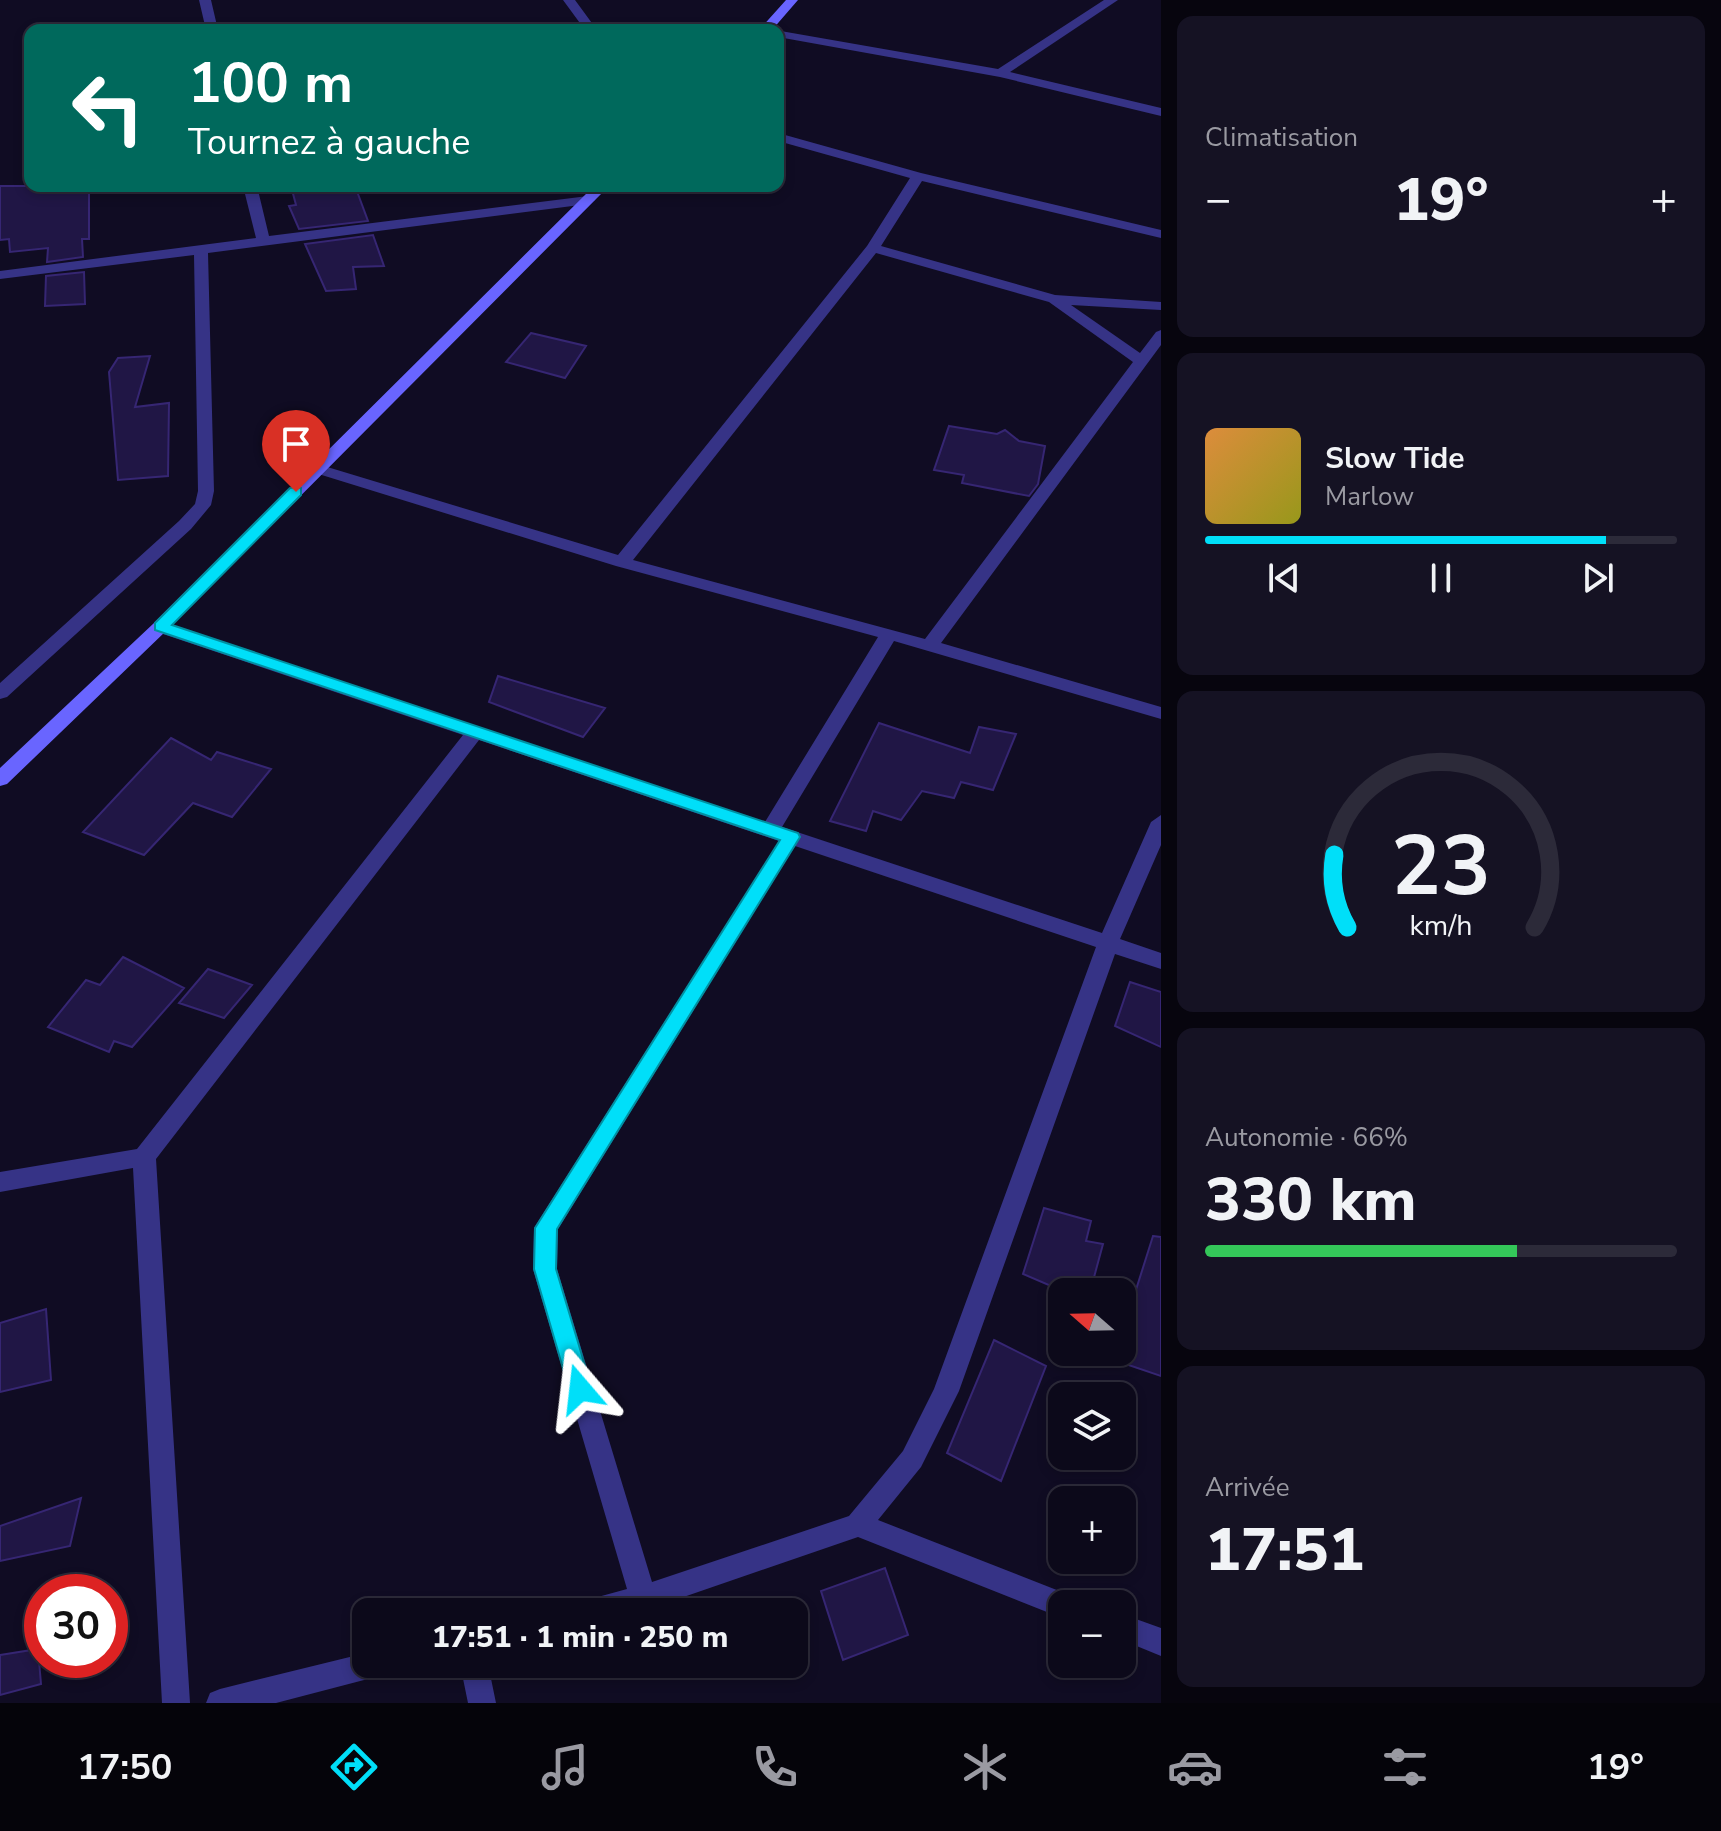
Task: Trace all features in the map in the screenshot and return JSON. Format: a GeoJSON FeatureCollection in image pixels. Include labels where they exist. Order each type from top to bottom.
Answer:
{"type":"FeatureCollection","features":[{"type":"Feature","properties":{"kind":"street"},"geometry":{"type":"LineString","coordinates":[[205,0],[211,24]]}},
{"type":"Feature","properties":{"kind":"street"},"geometry":{"type":"LineString","coordinates":[[569,0],[587,24]]}},
{"type":"Feature","properties":{"kind":"street"},"geometry":{"type":"LineString","coordinates":[[770,24],[792,0]]}},
{"type":"Feature","properties":{"kind":"street"},"geometry":{"type":"LineString","coordinates":[[1000,73],[1112,0]]}},
{"type":"Feature","properties":{"kind":"street"},"geometry":{"type":"LineString","coordinates":[[784,34],[1000,73],[1161,112]]}},
{"type":"Feature","properties":{"kind":"street"},"geometry":{"type":"LineString","coordinates":[[784,139],[918,176],[1161,234]]}},
{"type":"Feature","properties":{"kind":"street"},"geometry":{"type":"LineString","coordinates":[[622,562],[873,248],[918,176]]}},
{"type":"Feature","properties":{"kind":"street"},"geometry":{"type":"LineString","coordinates":[[251,192],[264,243]]}},
{"type":"Feature","properties":{"kind":"street"},"geometry":{"type":"LineString","coordinates":[[0,779],[160,627],[596,192]]}},
{"type":"Feature","properties":{"kind":"street"},"geometry":{"type":"LineString","coordinates":[[0,275],[588,200]]}},
{"type":"Feature","properties":{"kind":"street"},"geometry":{"type":"LineString","coordinates":[[873,248],[1054,299],[1161,306]]}},
{"type":"Feature","properties":{"kind":"street"},"geometry":{"type":"LineString","coordinates":[[0,693],[185,525],[203,505],[206,491],[201,250]]}},
{"type":"Feature","properties":{"kind":"street"},"geometry":{"type":"LineString","coordinates":[[1054,299],[1142,362]]}},
{"type":"Feature","properties":{"kind":"street"},"geometry":{"type":"LineString","coordinates":[[929,646],[1160,340]]}},
{"type":"Feature","properties":{"kind":"street"},"geometry":{"type":"LineString","coordinates":[[318,469],[622,562],[889,634],[1161,713]]}},
{"type":"Feature","properties":{"kind":"street"},"geometry":{"type":"LineString","coordinates":[[160,627],[1161,961]]}},
{"type":"Feature","properties":{"kind":"street"},"geometry":{"type":"LineString","coordinates":[[889,634],[780,834],[546,1228],[545,1269],[643,1598],[858,1525],[912,1459],[946,1391],[1108,943],[1161,822]]}},
{"type":"Feature","properties":{"kind":"street"},"geometry":{"type":"LineString","coordinates":[[176,1703],[144,1157],[475,732]]}},
{"type":"Feature","properties":{"kind":"street"},"geometry":{"type":"LineString","coordinates":[[0,1182],[144,1157]]}},
{"type":"Feature","properties":{"kind":"street"},"geometry":{"type":"LineString","coordinates":[[858,1525],[1048,1600]]}},
{"type":"Feature","properties":{"kind":"street"},"geometry":{"type":"LineString","coordinates":[[1136,1632],[1161,1642]]}},
{"type":"Feature","properties":{"kind":"street"},"geometry":{"type":"LineString","coordinates":[[220,1703],[352,1670]]}},
{"type":"Feature","properties":{"kind":"street"},"geometry":{"type":"LineString","coordinates":[[477,1678],[482,1703]]}},
{"type":"Feature","properties":{"kind":"building"},"geometry":{"type":"Polygon","coordinates":[[[0,186],[24,186],[24,192],[89,192],[89,239],[82,239],[83,257],[47,262],[48,248],[10,252],[9,239],[0,240],[0,186]]]}},
{"type":"Feature","properties":{"kind":"building"},"geometry":{"type":"Polygon","coordinates":[[[293,192],[357,192],[368,221],[299,229],[289,206],[296,205],[293,192]]]}},
{"type":"Feature","properties":{"kind":"building"},"geometry":{"type":"Polygon","coordinates":[[[373,235],[384,266],[353,267],[356,289],[326,291],[305,244],[373,235]]]}},
{"type":"Feature","properties":{"kind":"building"},"geometry":{"type":"Polygon","coordinates":[[[84,272],[85,304],[45,306],[46,276],[84,272]]]}},
{"type":"Feature","properties":{"kind":"building"},"geometry":{"type":"Polygon","coordinates":[[[531,333],[586,346],[565,378],[506,362],[531,333]]]}},
{"type":"Feature","properties":{"kind":"building"},"geometry":{"type":"Polygon","coordinates":[[[150,356],[135,407],[169,403],[168,476],[118,480],[109,372],[118,358],[150,356]]]}},
{"type":"Feature","properties":{"kind":"building"},"geometry":{"type":"Polygon","coordinates":[[[949,426],[997,434],[1005,430],[1019,441],[1045,446],[1038,484],[1029,496],[962,483],[964,475],[934,470],[949,426]]]}},
{"type":"Feature","properties":{"kind":"building"},"geometry":{"type":"Polygon","coordinates":[[[498,676],[605,708],[583,737],[489,702],[498,676]]]}},
{"type":"Feature","properties":{"kind":"building"},"geometry":{"type":"Polygon","coordinates":[[[879,723],[970,753],[979,727],[1016,734],[993,790],[961,782],[954,798],[922,791],[901,820],[873,811],[866,831],[830,821],[879,723]]]}},
{"type":"Feature","properties":{"kind":"building"},"geometry":{"type":"Polygon","coordinates":[[[171,738],[211,760],[217,752],[271,769],[232,817],[193,803],[144,855],[83,832],[171,738]]]}},
{"type":"Feature","properties":{"kind":"building"},"geometry":{"type":"Polygon","coordinates":[[[123,957],[184,988],[132,1047],[114,1041],[109,1052],[48,1027],[86,980],[100,985],[123,957]]]}},
{"type":"Feature","properties":{"kind":"building"},"geometry":{"type":"Polygon","coordinates":[[[208,969],[252,985],[224,1018],[179,1003],[208,969]]]}},
{"type":"Feature","properties":{"kind":"building"},"geometry":{"type":"Polygon","coordinates":[[[1130,982],[1161,992],[1161,1047],[1115,1026],[1130,982]]]}},
{"type":"Feature","properties":{"kind":"building"},"geometry":{"type":"Polygon","coordinates":[[[1044,1208],[1091,1221],[1086,1241],[1103,1244],[1094,1278],[1048,1278],[1048,1285],[1023,1274],[1044,1208]]]}},
{"type":"Feature","properties":{"kind":"building"},"geometry":{"type":"Polygon","coordinates":[[[1153,1236],[1161,1237],[1161,1376],[1132,1366],[1136,1366],[1136,1290],[1153,1236]]]}},
{"type":"Feature","properties":{"kind":"building"},"geometry":{"type":"Polygon","coordinates":[[[46,1309],[51,1380],[0,1392],[0,1323],[46,1309]]]}},
{"type":"Feature","properties":{"kind":"building"},"geometry":{"type":"Polygon","coordinates":[[[994,1340],[1046,1366],[1001,1481],[947,1453],[994,1340]]]}},
{"type":"Feature","properties":{"kind":"building"},"geometry":{"type":"Polygon","coordinates":[[[81,1498],[70,1546],[0,1561],[0,1526],[81,1498]]]}},
{"type":"Feature","properties":{"kind":"building"},"geometry":{"type":"Polygon","coordinates":[[[885,1568],[908,1635],[843,1660],[821,1591],[885,1568]]]}},
{"type":"Feature","properties":{"kind":"building"},"geometry":{"type":"Polygon","coordinates":[[[24,1651],[24,1678],[40,1678],[41,1684],[0,1695],[0,1655],[24,1651]]]}},
{"type":"Feature","properties":{"kind":"route"},"geometry":{"type":"LineString","coordinates":[[296,492],[160,627],[791,837],[546,1228],[545,1269],[580,1389]]}}]}
